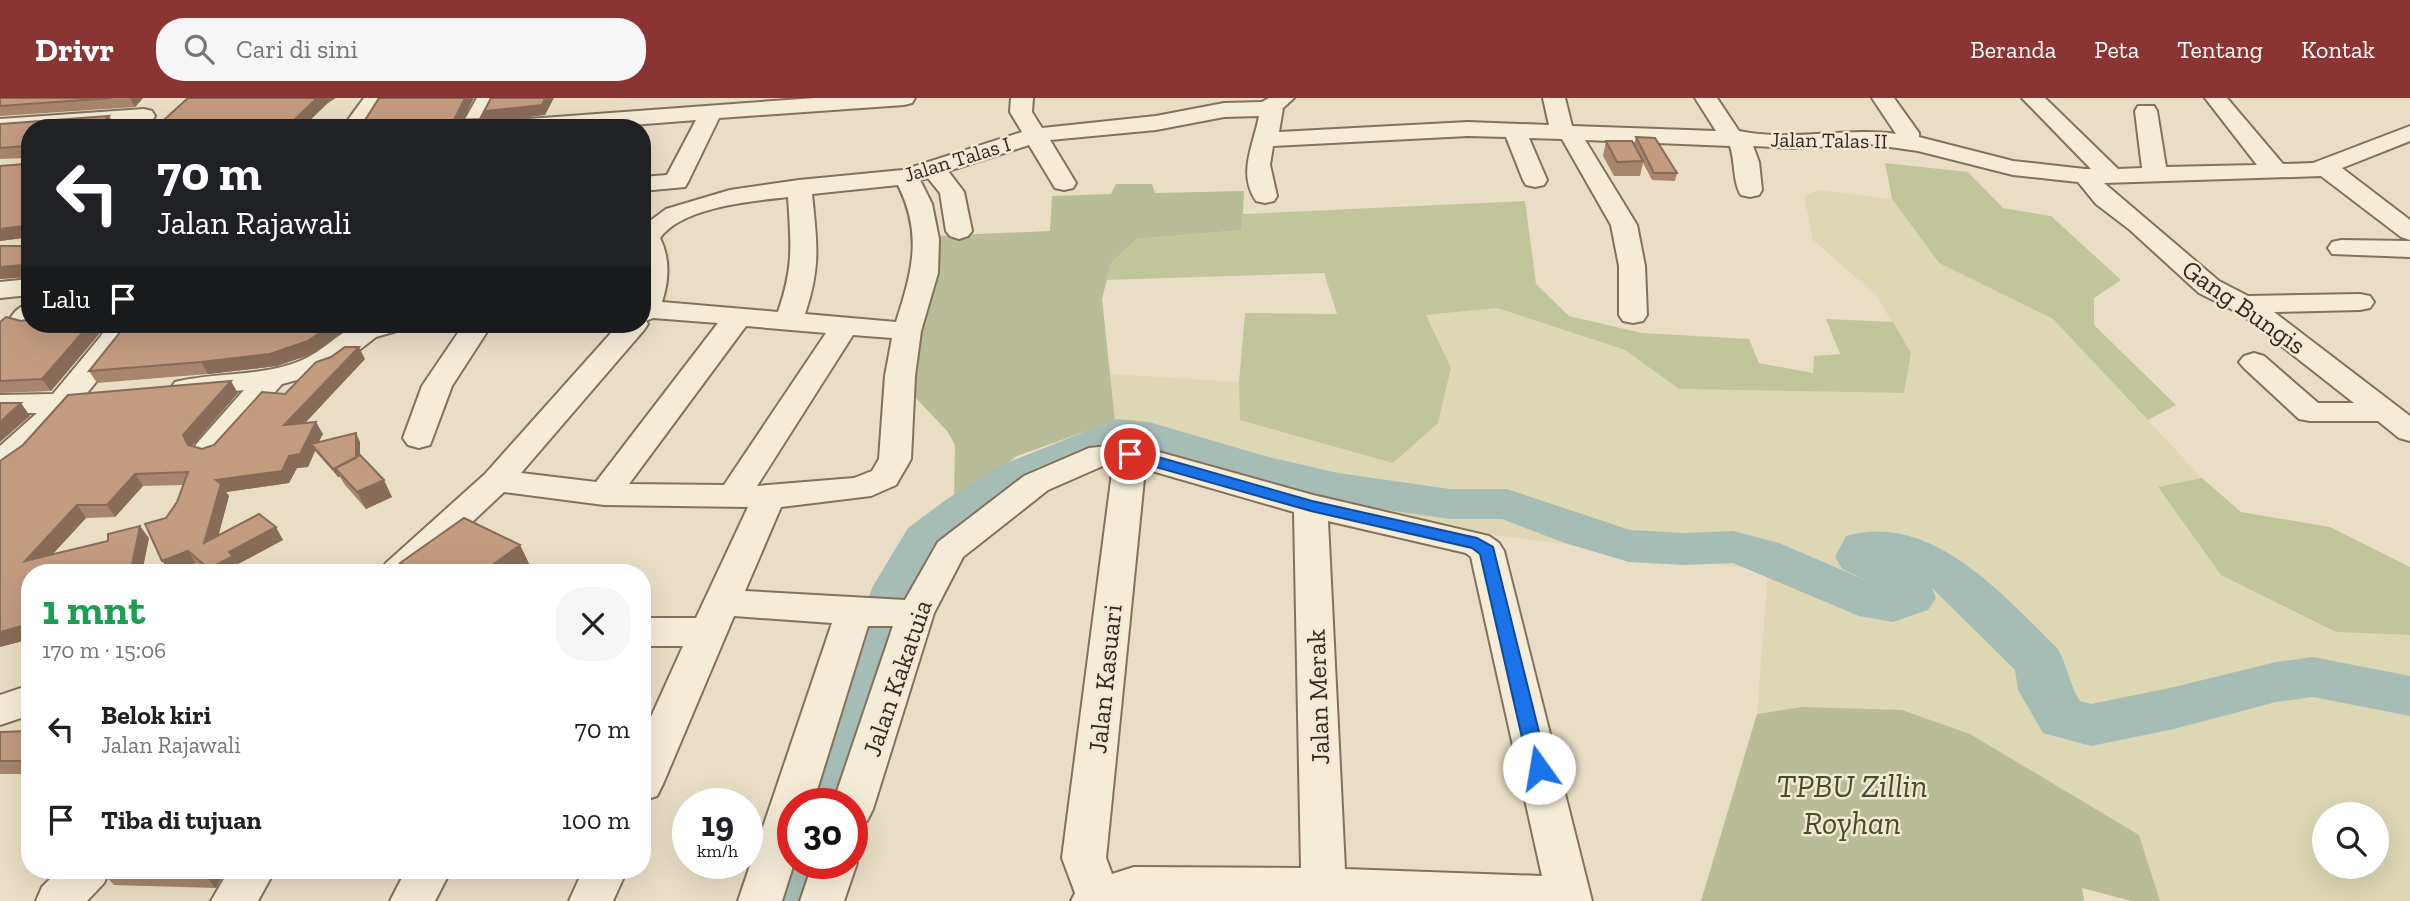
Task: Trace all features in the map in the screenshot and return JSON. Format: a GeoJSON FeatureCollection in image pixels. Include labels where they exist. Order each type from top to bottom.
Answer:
{"type":"FeatureCollection","features":[{"type":"Feature","properties":{"kind":"street"},"geometry":{"type":"LineString","coordinates":[[142,119],[163,98]]}},
{"type":"Feature","properties":{"kind":"street"},"geometry":{"type":"LineString","coordinates":[[360,119],[375,98]]}},
{"type":"Feature","properties":{"kind":"street"},"geometry":{"type":"LineString","coordinates":[[476,119],[488,98]]}},
{"type":"Feature","properties":{"kind":"street"},"geometry":{"type":"LineString","coordinates":[[569,119],[578,98]]}},
{"type":"Feature","properties":{"kind":"street"},"geometry":{"type":"LineString","coordinates":[[624,119],[666,107],[710,112],[778,103],[904,98]]}},
{"type":"Feature","properties":{"kind":"street"},"geometry":{"type":"LineString","coordinates":[[1022,98],[1021,111],[1064,183]]}},
{"type":"Feature","properties":{"kind":"street"},"geometry":{"type":"LineString","coordinates":[[1554,98],[1566,132],[1624,225],[1632,266],[1633,315]]}},
{"type":"Feature","properties":{"kind":"street"},"geometry":{"type":"LineString","coordinates":[[1706,98],[1735,138],[1747,162],[1750,190]]}},
{"type":"Feature","properties":{"kind":"street"},"geometry":{"type":"LineString","coordinates":[[1883,98],[1908,133],[1906,142]]}},
{"type":"Feature","properties":{"kind":"street"},"geometry":{"type":"LineString","coordinates":[[2033,98],[2112,176]]}},
{"type":"Feature","properties":{"kind":"street"},"geometry":{"type":"LineString","coordinates":[[2216,98],[2270,165],[2279,172]]}},
{"type":"Feature","properties":{"kind":"street"},"geometry":{"type":"LineString","coordinates":[[1265,196],[1257,166],[1262,142],[1267,137],[1277,103]]}},
{"type":"Feature","properties":{"kind":"street","name":"Jalan Talas I"},"geometry":{"type":"LineString","coordinates":[[651,231],[676,214],[739,195],[906,177],[1036,135],[1156,123],[1277,103]]}},
{"type":"Feature","properties":{"kind":"street"},"geometry":{"type":"LineString","coordinates":[[2146,111],[2155,173]]}},
{"type":"Feature","properties":{"kind":"street"},"geometry":{"type":"LineString","coordinates":[[651,183],[676,181],[710,112]]}},
{"type":"Feature","properties":{"kind":"street"},"geometry":{"type":"LineString","coordinates":[[0,126],[21,125]]}},
{"type":"Feature","properties":{"kind":"street","name":"Jalan Talas II"},"geometry":{"type":"LineString","coordinates":[[1267,137],[1287,139],[1468,129],[1793,141],[1868,137],[1906,142],[2013,168],[2085,176],[2112,176],[2305,171],[2325,167],[2383,142],[2410,134]]}},
{"type":"Feature","properties":{"kind":"street"},"geometry":{"type":"LineString","coordinates":[[1514,130],[1535,180]]}},
{"type":"Feature","properties":{"kind":"street"},"geometry":{"type":"LineString","coordinates":[[2325,167],[2410,232]]}},
{"type":"Feature","properties":{"kind":"street"},"geometry":{"type":"LineString","coordinates":[[932,168],[952,192],[959,231]]}},
{"type":"Feature","properties":{"kind":"street","name":"Gang Bungis"},"geometry":{"type":"LineString","coordinates":[[2085,176],[2105,199],[2139,225],[2208,287],[2246,304],[2410,430]]}},
{"type":"Feature","properties":{"kind":"street"},"geometry":{"type":"LineString","coordinates":[[497,481],[604,494],[769,498],[859,488],[884,478],[895,459],[900,376],[907,331],[925,273],[926,239],[920,204],[906,177]]}},
{"type":"Feature","properties":{"kind":"street"},"geometry":{"type":"LineString","coordinates":[[789,321],[800,288],[805,258],[799,187]]}},
{"type":"Feature","properties":{"kind":"street"},"geometry":{"type":"LineString","coordinates":[[651,242],[654,248],[654,269],[651,280]]}},
{"type":"Feature","properties":{"kind":"street"},"geometry":{"type":"LineString","coordinates":[[2341,248],[2410,249]]}},
{"type":"Feature","properties":{"kind":"street"},"geometry":{"type":"LineString","coordinates":[[0,290],[21,289]]}},
{"type":"Feature","properties":{"kind":"street"},"geometry":{"type":"LineString","coordinates":[[2246,304],[2360,302]]}},
{"type":"Feature","properties":{"kind":"street"},"geometry":{"type":"LineString","coordinates":[[651,315],[738,317],[907,331]]}},
{"type":"Feature","properties":{"kind":"street"},"geometry":{"type":"LineString","coordinates":[[604,494],[738,317]]}},
{"type":"Feature","properties":{"kind":"street"},"geometry":{"type":"LineString","coordinates":[[733,497],[845,325]]}},
{"type":"Feature","properties":{"kind":"street"},"geometry":{"type":"LineString","coordinates":[[0,464],[48,419],[117,333]]}},
{"type":"Feature","properties":{"kind":"street"},"geometry":{"type":"LineString","coordinates":[[157,391],[271,378],[326,361],[359,333]]}},
{"type":"Feature","properties":{"kind":"street"},"geometry":{"type":"LineString","coordinates":[[419,438],[437,386],[472,333]]}},
{"type":"Feature","properties":{"kind":"street"},"geometry":{"type":"LineString","coordinates":[[407,564],[497,481],[625,333]]}},
{"type":"Feature","properties":{"kind":"street"},"geometry":{"type":"LineString","coordinates":[[2254,362],[2311,412],[2385,412]]}},
{"type":"Feature","properties":{"kind":"street"},"geometry":{"type":"LineString","coordinates":[[209,449],[271,378]]}},
{"type":"Feature","properties":{"kind":"street"},"geometry":{"type":"LineString","coordinates":[[0,404],[105,395]]}},
{"type":"Feature","properties":{"kind":"street"},"geometry":{"type":"LineString","coordinates":[[1130,454],[1311,506],[1477,544],[1487,551],[1567,901]]}},
{"type":"Feature","properties":{"kind":"street","name":"Jalan Kakatuia"},"geometry":{"type":"LineString","coordinates":[[856,788],[886,612],[950,550],[1036,483],[1100,456],[1130,454]]}},
{"type":"Feature","properties":{"kind":"street","name":"Jalan Kasuari"},"geometry":{"type":"LineString","coordinates":[[1098,900],[1084,858],[1130,454]]}},
{"type":"Feature","properties":{"kind":"street"},"geometry":{"type":"LineString","coordinates":[[651,764],[769,498]]}},
{"type":"Feature","properties":{"kind":"street","name":"Jalan Merak"},"geometry":{"type":"LineString","coordinates":[[1311,506],[1324,888]]}},
{"type":"Feature","properties":{"kind":"street"},"geometry":{"type":"LineString","coordinates":[[651,630],[716,617],[886,612],[760,901]]}},
{"type":"Feature","properties":{"kind":"street"},"geometry":{"type":"LineString","coordinates":[[58,901],[79,879]]}},
{"type":"Feature","properties":{"kind":"street"},"geometry":{"type":"LineString","coordinates":[[233,901],[247,879]]}},
{"type":"Feature","properties":{"kind":"street"},"geometry":{"type":"LineString","coordinates":[[412,901],[424,879]]}},
{"type":"Feature","properties":{"kind":"street"},"geometry":{"type":"LineString","coordinates":[[591,901],[601,879]]}},
{"type":"Feature","properties":{"kind":"street"},"geometry":{"type":"LineString","coordinates":[[822,901],[830,879]]}},
{"type":"Feature","properties":{"kind":"street"},"geometry":{"type":"LineString","coordinates":[[1098,900],[1134,886],[1324,888],[1551,896],[1567,901]]}},
{"type":"Feature","properties":{"kind":"shaded area"},"geometry":{"type":"Polygon","coordinates":[[[1819,190],[1892,199],[1939,263],[2053,319],[2202,478],[2158,488],[2336,632],[2410,635],[2410,901],[2160,901],[2139,835],[1802,707],[1757,714],[1768,571],[1412,524],[1142,455],[1115,421],[1110,374],[1239,382],[1241,420],[1438,423],[1451,368],[1426,315],[1497,308],[1625,350],[1679,389],[1904,393],[1910,353],[1876,295],[1813,240],[1804,196],[1819,190]]]}},
{"type":"Feature","properties":{"kind":"green space"},"geometry":{"type":"Polygon","coordinates":[[[1885,163],[1968,172],[2003,208],[2051,216],[2121,280],[2094,298],[2094,325],[2176,405],[2148,420],[2053,319],[1939,263],[1892,199],[1885,163]]]}},
{"type":"Feature","properties":{"kind":"green space"},"geometry":{"type":"Polygon","coordinates":[[[1116,184],[1152,184],[1155,193],[1244,191],[1242,230],[1137,239],[1111,263],[1102,299],[1115,421],[1017,456],[954,502],[955,445],[947,431],[914,396],[915,378],[910,368],[933,236],[1050,231],[1052,196],[1111,194],[1116,184]]]}},
{"type":"Feature","properties":{"kind":"green space"},"geometry":{"type":"Polygon","coordinates":[[[1525,201],[1536,284],[1569,316],[1642,333],[1749,339],[1759,363],[1813,373],[1814,356],[1840,354],[1826,319],[1893,322],[1911,353],[1904,393],[1679,389],[1625,350],[1497,308],[1426,315],[1451,368],[1438,423],[1393,463],[1240,420],[1239,382],[1245,313],[1337,314],[1324,273],[1107,280],[1111,263],[1137,239],[1242,230],[1243,214],[1525,201]]]}},
{"type":"Feature","properties":{"kind":"green space"},"geometry":{"type":"Polygon","coordinates":[[[2202,478],[2241,512],[2330,527],[2410,567],[2410,635],[2336,632],[2221,575],[2158,487],[2202,478]]]}},
{"type":"Feature","properties":{"kind":"green space","name":"TPBU Zillin Royhan"},"geometry":{"type":"Polygon","coordinates":[[[1802,707],[1902,710],[1970,734],[2139,835],[2160,901],[2131,901],[2082,888],[2084,901],[1701,901],[1757,714],[1802,707]]]}},
{"type":"Feature","properties":{"kind":"building"},"geometry":{"type":"Polygon","coordinates":[[[0,98],[111,98],[0,106],[0,98]]]}},
{"type":"Feature","properties":{"kind":"building"},"geometry":{"type":"Polygon","coordinates":[[[188,98],[317,98],[295,119],[165,119],[188,98]]]}},
{"type":"Feature","properties":{"kind":"building"},"geometry":{"type":"Polygon","coordinates":[[[379,98],[465,98],[454,119],[366,119],[379,98]]]}},
{"type":"Feature","properties":{"kind":"building"},"geometry":{"type":"Polygon","coordinates":[[[491,98],[545,98],[542,105],[486,111],[480,119],[491,98]]]}},
{"type":"Feature","properties":{"kind":"building"},"geometry":{"type":"Polygon","coordinates":[[[109,116],[106,119],[68,119],[109,116]]]}},
{"type":"Feature","properties":{"kind":"building"},"geometry":{"type":"Polygon","coordinates":[[[21,122],[21,146],[0,148],[0,124],[21,122]]]}},
{"type":"Feature","properties":{"kind":"building"},"geometry":{"type":"Polygon","coordinates":[[[1636,137],[1655,138],[1677,173],[1654,173],[1636,137]]]}},
{"type":"Feature","properties":{"kind":"building"},"geometry":{"type":"Polygon","coordinates":[[[1606,141],[1632,141],[1643,161],[1617,162],[1606,141]]]}},
{"type":"Feature","properties":{"kind":"building"},"geometry":{"type":"Polygon","coordinates":[[[21,164],[21,226],[0,229],[0,166],[21,164]]]}},
{"type":"Feature","properties":{"kind":"building"},"geometry":{"type":"Polygon","coordinates":[[[0,246],[21,246],[21,265],[0,267],[0,246]]]}},
{"type":"Feature","properties":{"kind":"building"},"geometry":{"type":"Polygon","coordinates":[[[6,317],[21,321],[21,333],[82,333],[42,379],[0,381],[0,322],[6,317]]]}},
{"type":"Feature","properties":{"kind":"building"},"geometry":{"type":"Polygon","coordinates":[[[319,333],[308,341],[270,354],[89,371],[118,335],[319,333]]]}},
{"type":"Feature","properties":{"kind":"building"},"geometry":{"type":"Polygon","coordinates":[[[345,347],[359,347],[284,425],[316,422],[300,454],[289,456],[282,471],[216,480],[221,484],[204,543],[259,514],[276,527],[229,552],[233,556],[218,564],[203,564],[188,551],[162,561],[145,524],[166,518],[177,502],[188,472],[135,474],[107,505],[77,505],[25,561],[108,541],[108,534],[140,526],[132,564],[21,564],[21,626],[0,632],[0,461],[23,445],[68,395],[231,381],[183,435],[188,445],[202,449],[214,445],[262,392],[285,394],[316,362],[331,357],[345,347]]]}},
{"type":"Feature","properties":{"kind":"building"},"geometry":{"type":"Polygon","coordinates":[[[0,403],[21,403],[0,422],[0,403]]]}},
{"type":"Feature","properties":{"kind":"building"},"geometry":{"type":"Polygon","coordinates":[[[356,433],[356,458],[333,469],[311,444],[356,433]]]}},
{"type":"Feature","properties":{"kind":"building"},"geometry":{"type":"Polygon","coordinates":[[[360,455],[384,480],[357,492],[335,468],[360,455]]]}},
{"type":"Feature","properties":{"kind":"building"},"geometry":{"type":"Polygon","coordinates":[[[464,518],[520,545],[494,564],[400,563],[464,518]]]}},
{"type":"Feature","properties":{"kind":"building"},"geometry":{"type":"Polygon","coordinates":[[[21,731],[21,761],[0,761],[0,732],[21,731]]]}},
{"type":"Feature","properties":{"kind":"waterway"},"geometry":{"type":"LineString","coordinates":[[828,788],[868,662],[897,586],[925,539],[963,510],[1020,474],[1117,432],[1149,435],[1256,468],[1338,488],[1450,504],[1507,504],[1629,546],[1685,549],[1733,547],[1762,555],[1859,598],[1893,604],[1911,598],[1905,579],[1859,557],[1863,547],[1882,546],[1942,570],[1970,593],[2040,663],[2044,690],[2062,718],[2091,725],[2174,708],[2276,682],[2313,677],[2410,696]]}},
{"type":"Feature","properties":{"kind":"waterway"},"geometry":{"type":"LineString","coordinates":[[791,901],[799,879]]}},
{"type":"Feature","properties":{"kind":"route"},"geometry":{"type":"LineString","coordinates":[[1130,454],[1311,506],[1477,544],[1487,551],[1539,768]]}}]}
